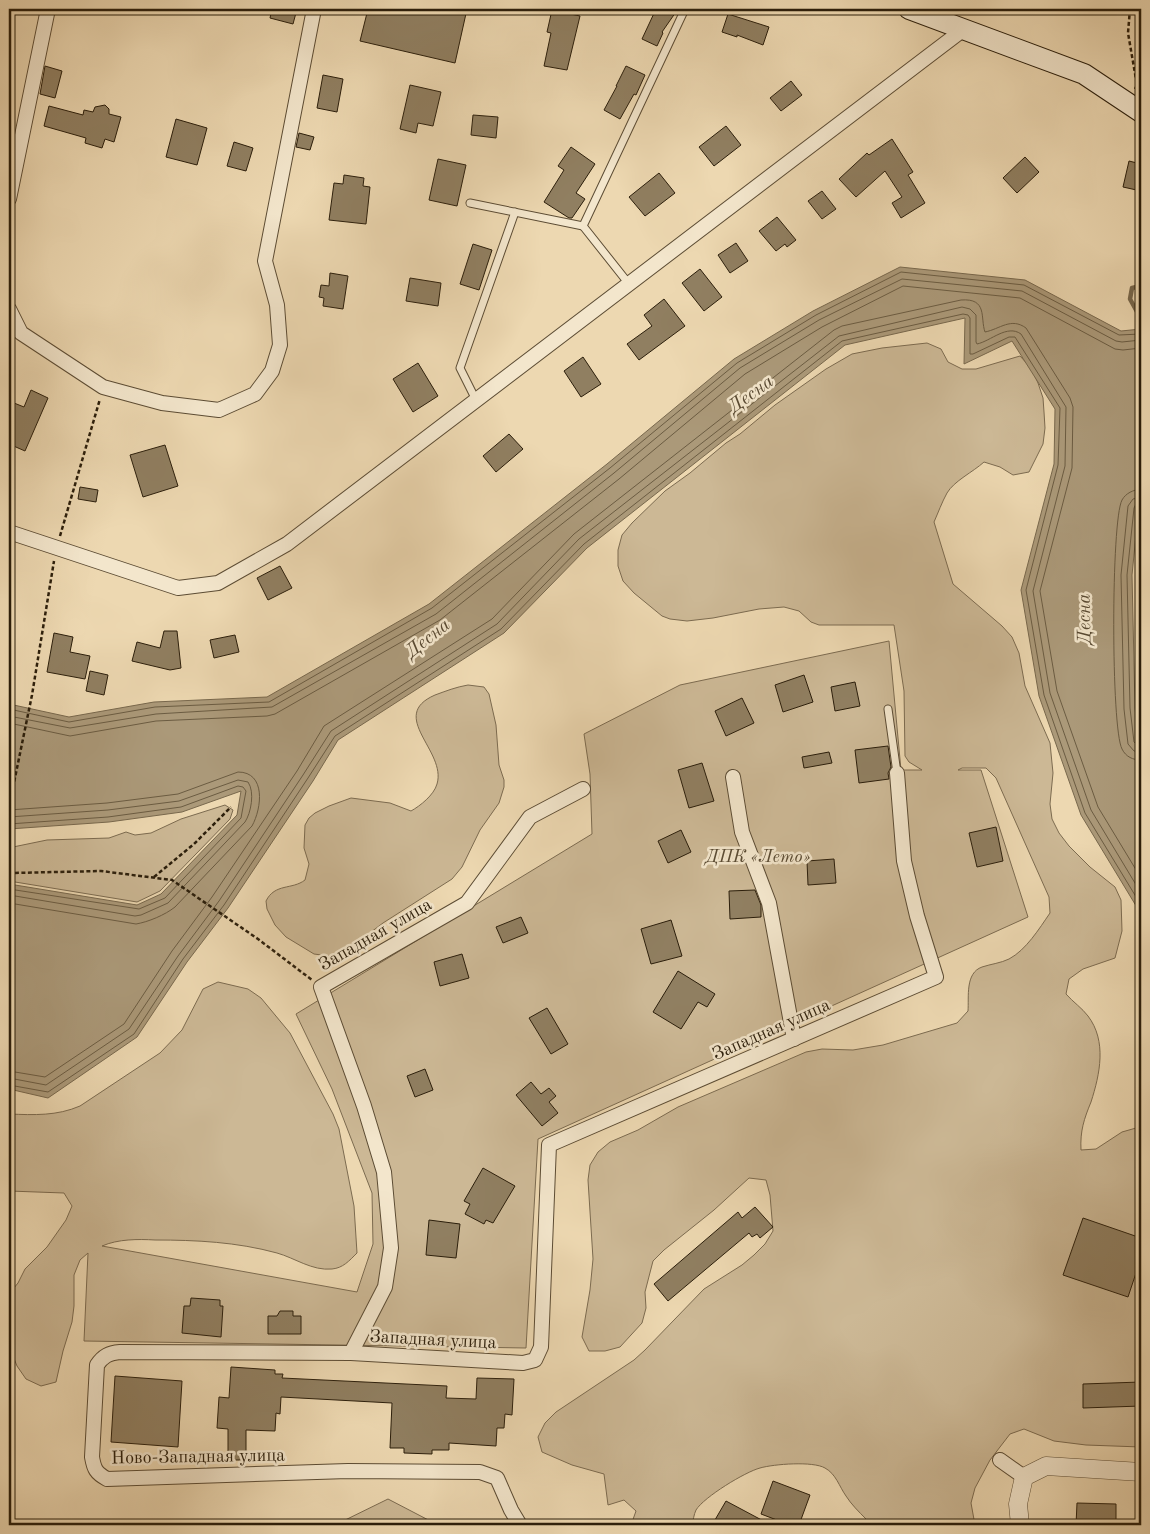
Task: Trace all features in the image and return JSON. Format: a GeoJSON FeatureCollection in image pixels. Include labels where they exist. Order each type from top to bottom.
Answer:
{"type":"FeatureCollection","features":[{"type":"Feature","properties":{"kind":"main road"},"geometry":{"type":"LineString","coordinates":[[909,9],[1084,74],[1135,108]]}},
{"type":"Feature","properties":{"kind":"street"},"geometry":{"type":"LineString","coordinates":[[9,199],[48,9]]}},
{"type":"Feature","properties":{"kind":"street"},"geometry":{"type":"LineString","coordinates":[[9,309],[21,333],[103,387],[162,403],[219,410],[255,394],[272,371],[280,345],[277,304],[265,261],[314,9]]}},
{"type":"Feature","properties":{"kind":"street"},"geometry":{"type":"LineString","coordinates":[[9,532],[178,588],[218,583],[287,544],[964,29]]}},
{"type":"Feature","properties":{"kind":"street","name":"Западная улица"},"geometry":{"type":"LineString","coordinates":[[584,789],[530,816],[468,903],[321,987],[364,1106],[384,1172],[391,1248],[385,1287],[351,1353],[523,1363],[535,1360],[541,1347],[549,1145],[936,977],[917,916],[904,861],[897,773]]}},
{"type":"Feature","properties":{"kind":"street"},"geometry":{"type":"LineString","coordinates":[[733,777],[742,832],[768,903],[794,1039]]}},
{"type":"Feature","properties":{"kind":"street","name":"Ново-Западная улица"},"geometry":{"type":"LineString","coordinates":[[351,1353],[109,1353],[97,1365],[93,1466],[97,1474],[107,1479],[348,1470],[480,1472],[497,1478],[520,1525]]}},
{"type":"Feature","properties":{"kind":"street"},"geometry":{"type":"LineString","coordinates":[[1000,1460],[1024,1477]]}},
{"type":"Feature","properties":{"kind":"street"},"geometry":{"type":"LineString","coordinates":[[1024,1477],[1046,1466],[1141,1472]]}},
{"type":"Feature","properties":{"kind":"street"},"geometry":{"type":"LineString","coordinates":[[1020,1525],[1018,1504],[1024,1477]]}},
{"type":"Feature","properties":{"kind":"lane"},"geometry":{"type":"LineString","coordinates":[[583,226],[685,9]]}},
{"type":"Feature","properties":{"kind":"lane"},"geometry":{"type":"LineString","coordinates":[[470,203],[583,226],[629,284]]}},
{"type":"Feature","properties":{"kind":"lane"},"geometry":{"type":"LineString","coordinates":[[476,400],[460,368],[514,212]]}},
{"type":"Feature","properties":{"kind":"lane"},"geometry":{"type":"LineString","coordinates":[[888,709],[897,773]]}},
{"type":"Feature","properties":{"kind":"path"},"geometry":{"type":"LineString","coordinates":[[1130,9],[1128,33],[1137,84],[1135,108]]}},
{"type":"Feature","properties":{"kind":"path"},"geometry":{"type":"LineString","coordinates":[[9,807],[32,695]]}},
{"type":"Feature","properties":{"kind":"path"},"geometry":{"type":"LineString","coordinates":[[154,877],[194,844],[231,806]]}},
{"type":"Feature","properties":{"kind":"path"},"geometry":{"type":"LineString","coordinates":[[9,871],[12,873],[101,872],[172,880],[258,939],[321,987]]}},
{"type":"Feature","properties":{"kind":"green space","name":"ДПК «Лето»"},"geometry":{"type":"Polygon","coordinates":[[[927,343],[941,349],[948,362],[962,369],[976,369],[1020,356],[1031,368],[1043,398],[1045,428],[1043,444],[1029,472],[1013,475],[1000,467],[984,462],[950,489],[934,522],[953,584],[1002,626],[1012,637],[1019,653],[1025,686],[1050,743],[1053,773],[1050,804],[1052,819],[1059,833],[1069,846],[1090,867],[1115,887],[1121,900],[1122,931],[1115,958],[1083,969],[1069,979],[1066,994],[1088,1016],[1098,1036],[1100,1047],[1097,1080],[1083,1125],[1081,1150],[1096,1149],[1122,1132],[1136,1128],[1141,1131],[1141,1192],[1137,1204],[1141,1219],[1141,1447],[1086,1445],[1054,1441],[1024,1429],[1010,1434],[990,1460],[975,1488],[971,1503],[975,1525],[865,1525],[866,1519],[848,1499],[837,1480],[825,1468],[812,1464],[784,1464],[753,1470],[716,1492],[696,1510],[692,1525],[631,1525],[636,1511],[624,1500],[608,1505],[604,1474],[572,1465],[542,1452],[538,1437],[545,1423],[556,1412],[634,1360],[704,1289],[742,1265],[754,1255],[765,1244],[773,1231],[770,1195],[766,1180],[749,1178],[653,1261],[645,1292],[646,1308],[642,1323],[620,1347],[605,1351],[589,1351],[582,1337],[593,1259],[588,1180],[590,1165],[598,1152],[610,1142],[638,1130],[678,1107],[806,1052],[822,1049],[853,1050],[883,1045],[957,1023],[968,1011],[969,986],[973,974],[982,967],[1006,960],[1015,955],[1032,939],[1050,913],[1049,897],[996,778],[986,768],[962,768],[958,770],[981,770],[1028,917],[538,1139],[526,1348],[84,1341],[88,1253],[80,1260],[74,1275],[72,1322],[56,1382],[41,1386],[26,1379],[17,1366],[9,1346],[9,1294],[18,1283],[25,1269],[47,1247],[66,1220],[72,1206],[64,1193],[9,1191],[9,1114],[36,1115],[63,1112],[80,1106],[160,1053],[182,1030],[203,989],[218,982],[248,989],[261,998],[290,1033],[333,1114],[339,1129],[354,1206],[357,1253],[343,1266],[325,1269],[262,1249],[216,1242],[135,1240],[115,1242],[102,1246],[357,1292],[373,1244],[372,1193],[332,1089],[296,1014],[592,834],[590,774],[584,734],[680,685],[889,641],[901,770],[922,770],[909,762],[905,756],[904,691],[894,625],[819,625],[811,622],[799,611],[784,607],[759,609],[687,621],[670,619],[662,616],[634,593],[623,581],[618,566],[618,550],[622,535],[665,491],[775,405],[826,369],[852,354],[882,348],[927,343]]]}},
{"type":"Feature","properties":{"kind":"green space"},"geometry":{"type":"Polygon","coordinates":[[[468,685],[484,687],[489,694],[496,725],[499,765],[504,780],[504,787],[499,803],[480,830],[462,867],[452,879],[383,923],[346,951],[329,956],[314,954],[286,937],[275,925],[267,909],[266,901],[270,895],[279,889],[305,880],[309,864],[304,848],[305,825],[309,818],[329,806],[351,798],[390,803],[411,811],[422,803],[435,788],[438,772],[434,759],[417,724],[416,713],[422,704],[435,695],[468,685]]]}},
{"type":"Feature","properties":{"kind":"green space"},"geometry":{"type":"Polygon","coordinates":[[[225,805],[233,810],[230,819],[160,891],[137,902],[9,881],[9,837],[13,847],[47,840],[109,838],[126,832],[135,835],[151,833],[181,819],[225,805]]]}},
{"type":"Feature","properties":{"kind":"green space"},"geometry":{"type":"Polygon","coordinates":[[[388,1499],[438,1525],[335,1525],[388,1499]]]}},
{"type":"Feature","properties":{"kind":"water","name":"Десна"},"geometry":{"type":"Polygon","coordinates":[[[900,267],[1025,280],[1121,331],[1141,329],[1141,484],[1132,575],[1135,708],[1141,761],[1141,914],[1081,815],[1039,696],[1021,590],[1054,464],[1055,409],[1012,341],[964,364],[965,318],[845,345],[587,548],[504,633],[338,740],[313,781],[228,908],[187,962],[137,1037],[48,1098],[9,1089],[9,884],[137,905],[161,894],[237,815],[241,791],[182,812],[109,822],[9,829],[9,704],[69,717],[154,702],[267,697],[429,604],[607,464],[734,359],[813,311],[900,267]]]}},
{"type":"Feature","properties":{"kind":"building"},"geometry":{"type":"Polygon","coordinates":[[[272,9],[297,9],[293,24],[270,18],[272,9]]]}},
{"type":"Feature","properties":{"kind":"building"},"geometry":{"type":"Polygon","coordinates":[[[368,9],[467,9],[455,63],[360,41],[368,9]]]}},
{"type":"Feature","properties":{"kind":"building"},"geometry":{"type":"Polygon","coordinates":[[[656,9],[678,9],[662,32],[657,46],[642,39],[656,9]]]}},
{"type":"Feature","properties":{"kind":"building"},"geometry":{"type":"Polygon","coordinates":[[[552,10],[580,16],[567,70],[544,66],[551,33],[547,32],[552,10]]]}},
{"type":"Feature","properties":{"kind":"building"},"geometry":{"type":"Polygon","coordinates":[[[728,14],[769,27],[763,45],[737,35],[737,37],[722,32],[728,14]]]}},
{"type":"Feature","properties":{"kind":"building"},"geometry":{"type":"Polygon","coordinates":[[[45,66],[62,71],[55,98],[40,94],[45,66]]]}},
{"type":"Feature","properties":{"kind":"building"},"geometry":{"type":"Polygon","coordinates":[[[626,66],[645,75],[636,95],[634,94],[620,119],[604,110],[626,66]]]}},
{"type":"Feature","properties":{"kind":"building"},"geometry":{"type":"Polygon","coordinates":[[[323,75],[343,79],[337,112],[317,108],[323,75]]]}},
{"type":"Feature","properties":{"kind":"building"},"geometry":{"type":"Polygon","coordinates":[[[791,81],[802,95],[781,111],[770,98],[791,81]]]}},
{"type":"Feature","properties":{"kind":"building"},"geometry":{"type":"Polygon","coordinates":[[[410,85],[441,92],[433,126],[418,123],[416,133],[400,129],[410,85]]]}},
{"type":"Feature","properties":{"kind":"building"},"geometry":{"type":"Polygon","coordinates":[[[105,105],[109,109],[109,114],[121,117],[114,142],[105,139],[102,148],[85,143],[86,138],[44,126],[49,106],[83,115],[84,110],[93,112],[95,107],[105,105]]]}},
{"type":"Feature","properties":{"kind":"building"},"geometry":{"type":"Polygon","coordinates":[[[473,115],[498,117],[496,138],[471,135],[473,115]]]}},
{"type":"Feature","properties":{"kind":"building"},"geometry":{"type":"Polygon","coordinates":[[[176,119],[207,128],[197,165],[166,157],[176,119]]]}},
{"type":"Feature","properties":{"kind":"building"},"geometry":{"type":"Polygon","coordinates":[[[726,126],[741,145],[714,166],[699,147],[726,126]]]}},
{"type":"Feature","properties":{"kind":"building"},"geometry":{"type":"Polygon","coordinates":[[[299,133],[314,137],[310,150],[296,147],[299,133]]]}},
{"type":"Feature","properties":{"kind":"building"},"geometry":{"type":"Polygon","coordinates":[[[892,139],[913,172],[908,175],[925,203],[901,218],[892,203],[902,197],[885,171],[856,197],[839,179],[867,153],[869,155],[892,139]]]}},
{"type":"Feature","properties":{"kind":"building"},"geometry":{"type":"Polygon","coordinates":[[[234,142],[253,148],[246,171],[227,166],[234,142]]]}},
{"type":"Feature","properties":{"kind":"building"},"geometry":{"type":"Polygon","coordinates":[[[571,147],[595,164],[576,193],[585,199],[572,218],[569,218],[544,202],[564,170],[558,166],[571,147]]]}},
{"type":"Feature","properties":{"kind":"building"},"geometry":{"type":"Polygon","coordinates":[[[1025,157],[1039,172],[1017,193],[1003,178],[1025,157]]]}},
{"type":"Feature","properties":{"kind":"building"},"geometry":{"type":"Polygon","coordinates":[[[438,159],[466,165],[457,206],[429,200],[438,159]]]}},
{"type":"Feature","properties":{"kind":"building"},"geometry":{"type":"Polygon","coordinates":[[[1129,161],[1141,164],[1141,191],[1123,187],[1129,161]]]}},
{"type":"Feature","properties":{"kind":"building"},"geometry":{"type":"Polygon","coordinates":[[[659,173],[675,193],[645,216],[629,197],[659,173]]]}},
{"type":"Feature","properties":{"kind":"building"},"geometry":{"type":"Polygon","coordinates":[[[344,175],[364,178],[363,186],[370,187],[366,224],[329,220],[334,183],[343,184],[344,175]]]}},
{"type":"Feature","properties":{"kind":"building"},"geometry":{"type":"Polygon","coordinates":[[[822,191],[836,209],[822,219],[808,201],[822,191]]]}},
{"type":"Feature","properties":{"kind":"building"},"geometry":{"type":"Polygon","coordinates":[[[777,217],[796,240],[787,247],[785,244],[776,251],[759,231],[777,217]]]}},
{"type":"Feature","properties":{"kind":"building"},"geometry":{"type":"Polygon","coordinates":[[[736,243],[748,261],[730,273],[718,255],[736,243]]]}},
{"type":"Feature","properties":{"kind":"building"},"geometry":{"type":"Polygon","coordinates":[[[473,244],[492,250],[479,290],[460,284],[473,244]]]}},
{"type":"Feature","properties":{"kind":"building"},"geometry":{"type":"Polygon","coordinates":[[[700,269],[722,297],[704,311],[682,283],[700,269]]]}},
{"type":"Feature","properties":{"kind":"building"},"geometry":{"type":"Polygon","coordinates":[[[330,273],[348,276],[343,309],[323,306],[324,298],[319,297],[321,285],[329,286],[330,273]]]}},
{"type":"Feature","properties":{"kind":"building"},"geometry":{"type":"Polygon","coordinates":[[[410,278],[441,283],[438,306],[406,301],[410,278]]]}},
{"type":"Feature","properties":{"kind":"building"},"geometry":{"type":"Polygon","coordinates":[[[664,299],[685,326],[639,360],[627,344],[652,326],[644,315],[664,299]]]}},
{"type":"Feature","properties":{"kind":"building"},"geometry":{"type":"Polygon","coordinates":[[[583,357],[601,384],[581,397],[564,371],[583,357]]]}},
{"type":"Feature","properties":{"kind":"building"},"geometry":{"type":"Polygon","coordinates":[[[418,363],[438,396],[413,412],[393,379],[418,363]]]}},
{"type":"Feature","properties":{"kind":"building"},"geometry":{"type":"Polygon","coordinates":[[[31,390],[48,398],[25,451],[9,444],[9,401],[24,407],[31,390]]]}},
{"type":"Feature","properties":{"kind":"building"},"geometry":{"type":"Polygon","coordinates":[[[509,434],[523,449],[496,472],[483,456],[509,434]]]}},
{"type":"Feature","properties":{"kind":"building"},"geometry":{"type":"Polygon","coordinates":[[[165,445],[178,486],[143,497],[130,455],[165,445]]]}},
{"type":"Feature","properties":{"kind":"building"},"geometry":{"type":"Polygon","coordinates":[[[80,487],[98,490],[96,502],[78,499],[80,487]]]}},
{"type":"Feature","properties":{"kind":"building"},"geometry":{"type":"Polygon","coordinates":[[[280,566],[292,588],[268,600],[257,578],[280,566]]]}},
{"type":"Feature","properties":{"kind":"building"},"geometry":{"type":"Polygon","coordinates":[[[164,631],[177,631],[181,668],[170,670],[132,661],[137,642],[160,648],[164,631]]]}},
{"type":"Feature","properties":{"kind":"building"},"geometry":{"type":"Polygon","coordinates":[[[54,633],[73,637],[70,652],[90,656],[85,679],[47,672],[54,633]]]}},
{"type":"Feature","properties":{"kind":"building"},"geometry":{"type":"Polygon","coordinates":[[[235,635],[239,652],[214,658],[210,640],[235,635]]]}},
{"type":"Feature","properties":{"kind":"building"},"geometry":{"type":"Polygon","coordinates":[[[90,671],[108,675],[104,695],[86,691],[90,671]]]}},
{"type":"Feature","properties":{"kind":"building"},"geometry":{"type":"Polygon","coordinates":[[[804,675],[813,702],[783,712],[775,685],[804,675]]]}},
{"type":"Feature","properties":{"kind":"building"},"geometry":{"type":"Polygon","coordinates":[[[855,682],[860,706],[835,711],[831,687],[855,682]]]}},
{"type":"Feature","properties":{"kind":"building"},"geometry":{"type":"Polygon","coordinates":[[[742,698],[754,723],[726,736],[715,711],[742,698]]]}},
{"type":"Feature","properties":{"kind":"building"},"geometry":{"type":"Polygon","coordinates":[[[888,746],[891,767],[888,773],[889,779],[859,783],[855,750],[888,746]]]}},
{"type":"Feature","properties":{"kind":"building"},"geometry":{"type":"Polygon","coordinates":[[[829,752],[832,763],[804,768],[802,757],[829,752]]]}},
{"type":"Feature","properties":{"kind":"building"},"geometry":{"type":"Polygon","coordinates":[[[702,763],[714,801],[689,808],[678,770],[702,763]]]}},
{"type":"Feature","properties":{"kind":"building"},"geometry":{"type":"Polygon","coordinates":[[[996,827],[1003,861],[977,867],[969,833],[996,827]]]}},
{"type":"Feature","properties":{"kind":"building"},"geometry":{"type":"Polygon","coordinates":[[[681,830],[691,852],[668,863],[658,841],[681,830]]]}},
{"type":"Feature","properties":{"kind":"building"},"geometry":{"type":"Polygon","coordinates":[[[834,859],[836,883],[808,885],[807,861],[834,859]]]}},
{"type":"Feature","properties":{"kind":"building"},"geometry":{"type":"Polygon","coordinates":[[[755,890],[761,905],[761,917],[730,919],[729,891],[755,890]]]}},
{"type":"Feature","properties":{"kind":"building"},"geometry":{"type":"Polygon","coordinates":[[[521,917],[528,933],[503,943],[496,927],[521,917]]]}},
{"type":"Feature","properties":{"kind":"building"},"geometry":{"type":"Polygon","coordinates":[[[671,920],[682,956],[651,964],[641,929],[671,920]]]}},
{"type":"Feature","properties":{"kind":"building"},"geometry":{"type":"Polygon","coordinates":[[[462,954],[469,978],[440,986],[434,962],[462,954]]]}},
{"type":"Feature","properties":{"kind":"building"},"geometry":{"type":"Polygon","coordinates":[[[678,971],[715,994],[707,1007],[698,1002],[681,1029],[653,1012],[678,971]]]}},
{"type":"Feature","properties":{"kind":"building"},"geometry":{"type":"Polygon","coordinates":[[[547,1008],[568,1044],[551,1054],[529,1018],[547,1008]]]}},
{"type":"Feature","properties":{"kind":"building"},"geometry":{"type":"Polygon","coordinates":[[[425,1069],[433,1090],[415,1097],[407,1076],[425,1069]]]}},
{"type":"Feature","properties":{"kind":"building"},"geometry":{"type":"Polygon","coordinates":[[[531,1082],[541,1094],[549,1088],[556,1096],[549,1102],[558,1113],[542,1126],[516,1095],[531,1082]]]}},
{"type":"Feature","properties":{"kind":"building"},"geometry":{"type":"Polygon","coordinates":[[[483,1168],[515,1186],[493,1223],[486,1220],[484,1224],[465,1214],[470,1204],[464,1201],[483,1168]]]}},
{"type":"Feature","properties":{"kind":"building"},"geometry":{"type":"Polygon","coordinates":[[[755,1207],[773,1227],[760,1238],[757,1234],[752,1237],[749,1233],[668,1301],[654,1284],[738,1212],[742,1218],[755,1207]]]}},
{"type":"Feature","properties":{"kind":"building"},"geometry":{"type":"Polygon","coordinates":[[[1083,1218],[1141,1238],[1141,1258],[1128,1297],[1063,1275],[1083,1218]]]}},
{"type":"Feature","properties":{"kind":"building"},"geometry":{"type":"Polygon","coordinates":[[[429,1220],[460,1224],[456,1258],[426,1255],[429,1220]]]}},
{"type":"Feature","properties":{"kind":"building"},"geometry":{"type":"Polygon","coordinates":[[[191,1298],[220,1300],[220,1306],[223,1306],[221,1337],[182,1333],[184,1306],[190,1306],[191,1298]]]}},
{"type":"Feature","properties":{"kind":"building"},"geometry":{"type":"Polygon","coordinates":[[[280,1311],[293,1311],[293,1316],[301,1316],[301,1334],[268,1334],[268,1316],[277,1316],[280,1311]]]}},
{"type":"Feature","properties":{"kind":"building"},"geometry":{"type":"Polygon","coordinates":[[[231,1367],[275,1370],[275,1374],[283,1374],[282,1378],[447,1386],[446,1398],[476,1399],[477,1378],[514,1379],[512,1415],[505,1414],[504,1428],[497,1428],[496,1446],[449,1443],[449,1450],[432,1450],[432,1454],[404,1453],[404,1448],[390,1448],[392,1403],[281,1397],[280,1414],[276,1413],[275,1431],[246,1430],[246,1460],[228,1460],[228,1429],[217,1428],[219,1397],[229,1398],[231,1367]]]}},
{"type":"Feature","properties":{"kind":"building"},"geometry":{"type":"Polygon","coordinates":[[[115,1376],[182,1381],[178,1447],[111,1442],[115,1376]]]}},
{"type":"Feature","properties":{"kind":"building"},"geometry":{"type":"Polygon","coordinates":[[[1141,1382],[1141,1406],[1083,1408],[1083,1384],[1141,1382]]]}},
{"type":"Feature","properties":{"kind":"building"},"geometry":{"type":"Polygon","coordinates":[[[773,1481],[810,1495],[799,1525],[790,1525],[761,1514],[773,1481]]]}},
{"type":"Feature","properties":{"kind":"building"},"geometry":{"type":"Polygon","coordinates":[[[726,1501],[771,1525],[712,1525],[726,1501]]]}},
{"type":"Feature","properties":{"kind":"building"},"geometry":{"type":"Polygon","coordinates":[[[1077,1503],[1116,1504],[1116,1525],[1076,1525],[1077,1503]]]}},
{"type":"Feature","properties":{"kind":"waterway"},"geometry":{"type":"LineString","coordinates":[[1141,286],[1132,288],[1130,299],[1141,319]]}}]}
